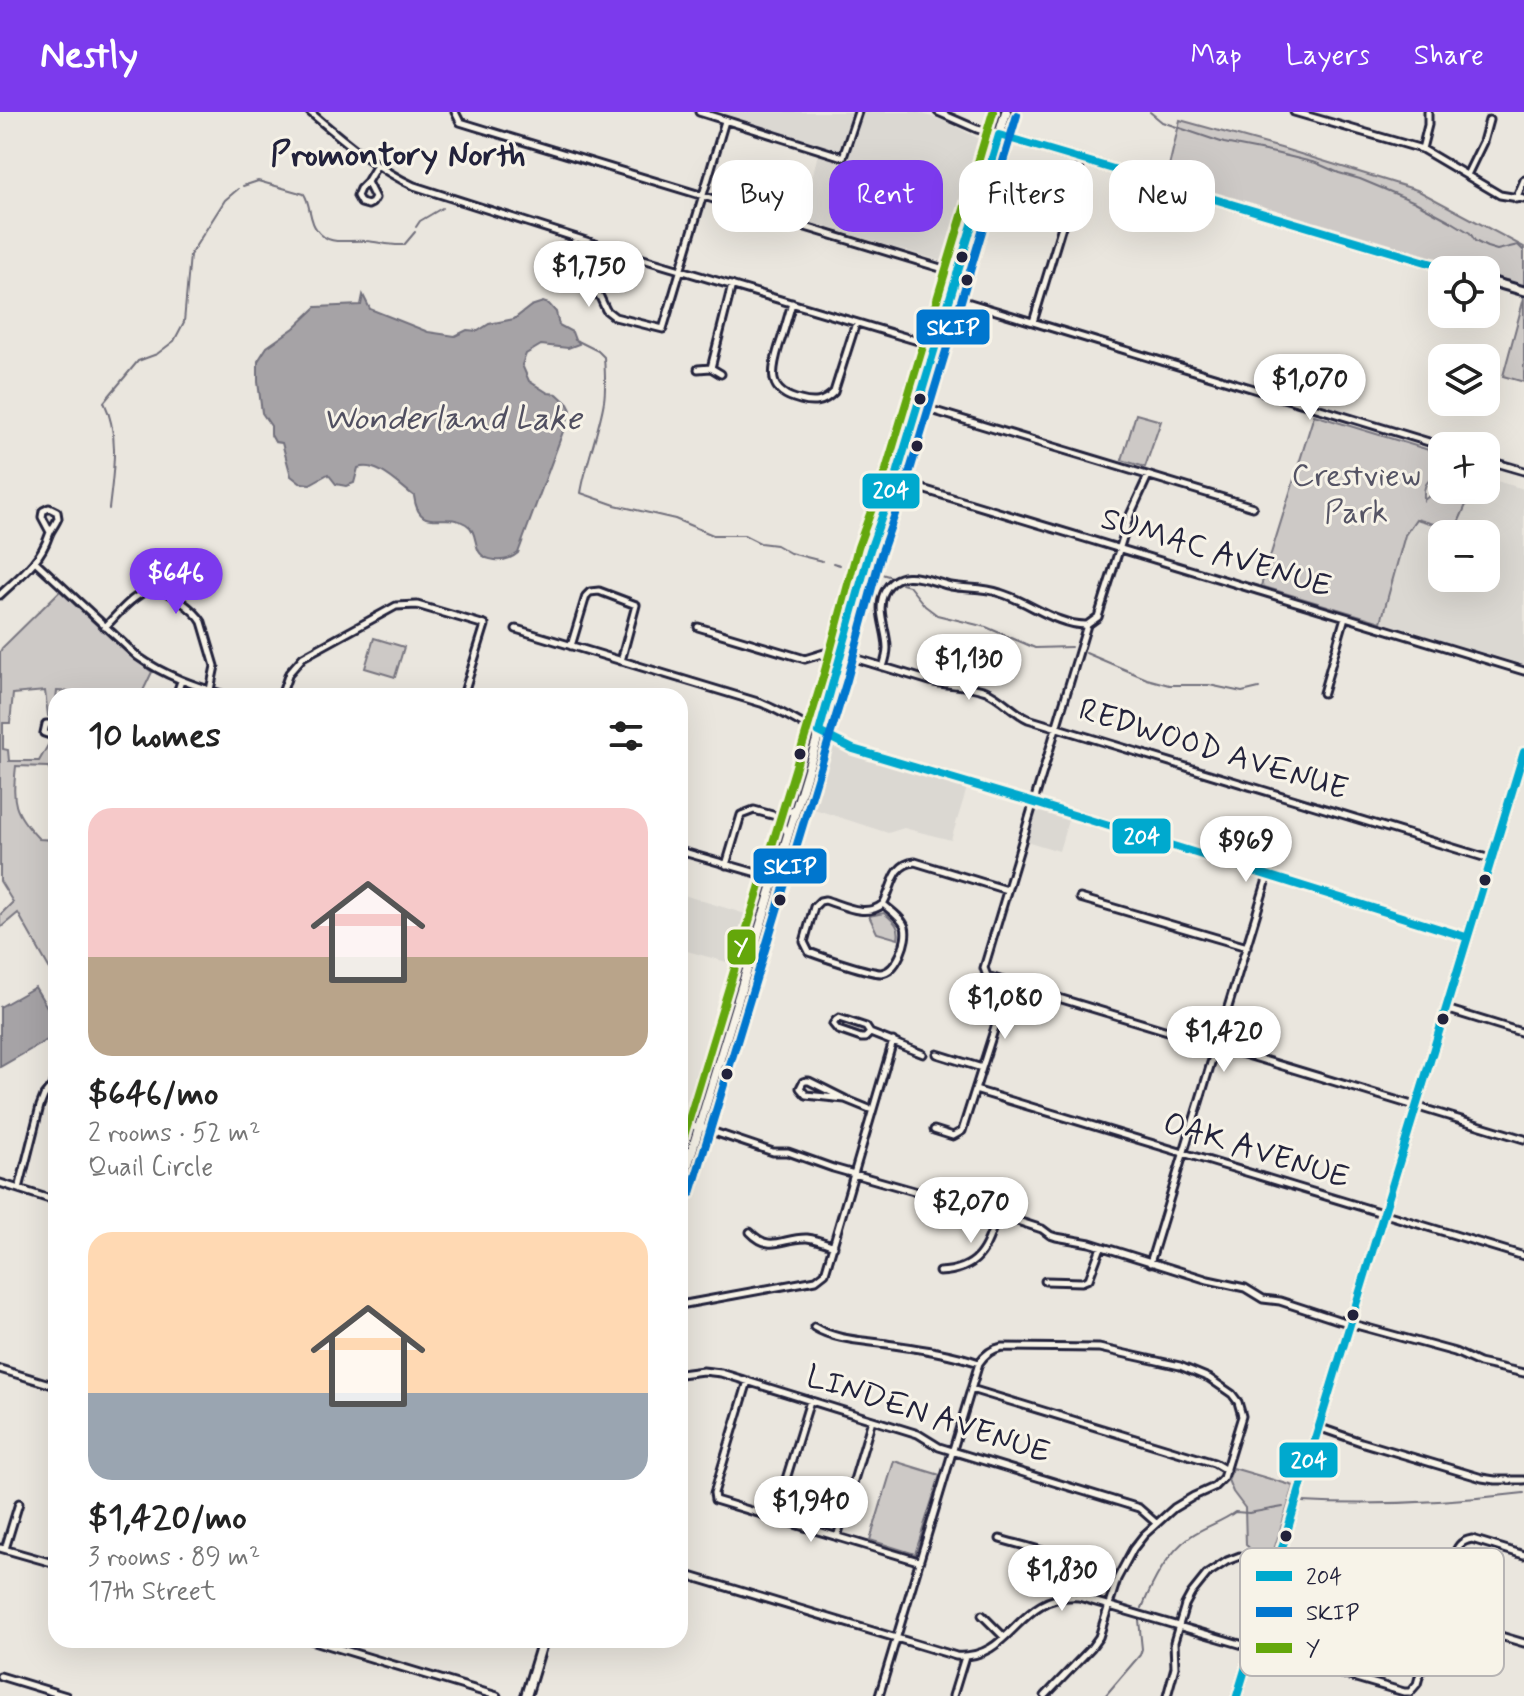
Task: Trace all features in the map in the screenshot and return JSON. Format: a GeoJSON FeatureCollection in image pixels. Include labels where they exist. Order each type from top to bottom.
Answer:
{"type":"FeatureCollection","features":[{"type":"Feature","properties":{"kind":"main road"},"geometry":{"type":"LineString","coordinates":[[688,1163],[819,732],[870,550],[918,406],[1006,112]]}},
{"type":"Feature","properties":{"kind":"main road"},"geometry":{"type":"LineString","coordinates":[[526,1696],[541,1648]]}},
{"type":"Feature","properties":{"kind":"street"},"geometry":{"type":"LineString","coordinates":[[310,112],[377,165],[395,177],[428,191],[681,271],[935,346]]}},
{"type":"Feature","properties":{"kind":"street"},"geometry":{"type":"LineString","coordinates":[[455,112],[460,122],[957,273]]}},
{"type":"Feature","properties":{"kind":"street"},"geometry":{"type":"LineString","coordinates":[[699,112],[843,157],[858,112]]}},
{"type":"Feature","properties":{"kind":"street"},"geometry":{"type":"LineString","coordinates":[[938,112],[977,129],[1082,160]]}},
{"type":"Feature","properties":{"kind":"street"},"geometry":{"type":"LineString","coordinates":[[1294,112],[1422,149],[1500,195],[1524,199]]}},
{"type":"Feature","properties":{"kind":"street"},"geometry":{"type":"LineString","coordinates":[[1422,149],[1428,112]]}},
{"type":"Feature","properties":{"kind":"street"},"geometry":{"type":"LineString","coordinates":[[1467,175],[1483,142],[1489,120]]}},
{"type":"Feature","properties":{"kind":"street"},"geometry":{"type":"LineString","coordinates":[[575,238],[574,259],[606,310],[615,317],[663,329],[725,121]]}},
{"type":"Feature","properties":{"kind":"street"},"geometry":{"type":"LineString","coordinates":[[1093,163],[1428,263]]}},
{"type":"Feature","properties":{"kind":"street"},"geometry":{"type":"LineString","coordinates":[[367,182],[377,165]]}},
{"type":"Feature","properties":{"kind":"street"},"geometry":{"type":"LineString","coordinates":[[1516,199],[1524,180]]}},
{"type":"Feature","properties":{"kind":"street"},"geometry":{"type":"LineString","coordinates":[[1033,322],[1060,232]]}},
{"type":"Feature","properties":{"kind":"street"},"geometry":{"type":"LineString","coordinates":[[1500,284],[1524,291]]}},
{"type":"Feature","properties":{"kind":"street"},"geometry":{"type":"LineString","coordinates":[[711,368],[732,285]]}},
{"type":"Feature","properties":{"kind":"street"},"geometry":{"type":"LineString","coordinates":[[950,297],[1428,442]]}},
{"type":"Feature","properties":{"kind":"street"},"geometry":{"type":"LineString","coordinates":[[792,303],[773,368],[774,382],[789,398],[810,403],[828,399],[834,392],[856,323]]}},
{"type":"Feature","properties":{"kind":"street"},"geometry":{"type":"LineString","coordinates":[[698,369],[711,368],[721,374]]}},
{"type":"Feature","properties":{"kind":"street"},"geometry":{"type":"LineString","coordinates":[[918,406],[1253,507]]}},
{"type":"Feature","properties":{"kind":"street"},"geometry":{"type":"LineString","coordinates":[[1500,464],[1524,471]]}},
{"type":"Feature","properties":{"kind":"street"},"geometry":{"type":"LineString","coordinates":[[883,667],[887,647],[881,601],[893,582],[908,576],[999,592],[1043,613],[1087,625],[1098,617],[1136,500],[1148,476]]}},
{"type":"Feature","properties":{"kind":"street","name":"SUMAC AVENUE"},"geometry":{"type":"LineString","coordinates":[[895,480],[1524,671]]}},
{"type":"Feature","properties":{"kind":"street"},"geometry":{"type":"LineString","coordinates":[[0,595],[36,562],[48,543],[50,532]]}},
{"type":"Feature","properties":{"kind":"street"},"geometry":{"type":"LineString","coordinates":[[36,562],[144,661],[181,681],[204,688]]}},
{"type":"Feature","properties":{"kind":"street"},"geometry":{"type":"LineString","coordinates":[[105,627],[142,592],[160,589],[172,594],[202,622],[215,666],[210,688]]}},
{"type":"Feature","properties":{"kind":"street"},"geometry":{"type":"LineString","coordinates":[[571,646],[586,596],[599,591],[636,605],[621,661]]}},
{"type":"Feature","properties":{"kind":"street"},"geometry":{"type":"LineString","coordinates":[[284,688],[289,673],[303,657],[396,606],[417,605],[485,625],[465,688]]}},
{"type":"Feature","properties":{"kind":"street"},"geometry":{"type":"LineString","coordinates":[[1323,693],[1345,617]]}},
{"type":"Feature","properties":{"kind":"street"},"geometry":{"type":"LineString","coordinates":[[1087,625],[984,968],[987,976],[1524,1139]]}},
{"type":"Feature","properties":{"kind":"street","name":"REDWOOD AVENUE"},"geometry":{"type":"LineString","coordinates":[[698,627],[805,659],[825,651],[940,684],[959,684],[983,690],[1019,715],[1056,728],[1490,859]]}},
{"type":"Feature","properties":{"kind":"street"},"geometry":{"type":"LineString","coordinates":[[516,629],[761,703],[853,749],[1466,937]]}},
{"type":"Feature","properties":{"kind":"street"},"geometry":{"type":"LineString","coordinates":[[179,688],[181,681]]}},
{"type":"Feature","properties":{"kind":"street"},"geometry":{"type":"LineString","coordinates":[[1281,1548],[1524,752]]}},
{"type":"Feature","properties":{"kind":"street"},"geometry":{"type":"LineString","coordinates":[[726,865],[741,815],[749,810],[776,816],[795,810]]}},
{"type":"Feature","properties":{"kind":"street"},"geometry":{"type":"LineString","coordinates":[[776,816],[788,834]]}},
{"type":"Feature","properties":{"kind":"street"},"geometry":{"type":"LineString","coordinates":[[688,853],[774,878]]}},
{"type":"Feature","properties":{"kind":"street"},"geometry":{"type":"LineString","coordinates":[[883,904],[903,923],[906,933],[898,961],[891,970],[878,973],[809,952],[804,942],[814,907],[820,901],[864,912],[877,909],[883,904],[896,873],[907,863],[915,862],[1007,890]]}},
{"type":"Feature","properties":{"kind":"street"},"geometry":{"type":"LineString","coordinates":[[1150,1263],[1268,876]]}},
{"type":"Feature","properties":{"kind":"street"},"geometry":{"type":"LineString","coordinates":[[1080,898],[1247,947]]}},
{"type":"Feature","properties":{"kind":"street"},"geometry":{"type":"LineString","coordinates":[[934,1130],[953,1136],[962,1131],[1009,983]]}},
{"type":"Feature","properties":{"kind":"street"},"geometry":{"type":"LineString","coordinates":[[1445,1009],[1523,1031]]}},
{"type":"Feature","properties":{"kind":"street"},"geometry":{"type":"LineString","coordinates":[[870,1033],[861,1038],[838,1030],[833,1024],[836,1020],[844,1019],[923,1054]]}},
{"type":"Feature","properties":{"kind":"street"},"geometry":{"type":"LineString","coordinates":[[688,1304],[816,1280],[825,1273],[893,1041]]}},
{"type":"Feature","properties":{"kind":"street"},"geometry":{"type":"LineString","coordinates":[[937,1054],[982,1068]]}},
{"type":"Feature","properties":{"kind":"street"},"geometry":{"type":"LineString","coordinates":[[845,1099],[806,1095],[800,1088],[803,1082],[809,1081],[872,1110]]}},
{"type":"Feature","properties":{"kind":"street","name":"OAK AVENUE"},"geometry":{"type":"LineString","coordinates":[[975,1090],[1524,1256]]}},
{"type":"Feature","properties":{"kind":"street"},"geometry":{"type":"LineString","coordinates":[[19,1189],[40,1106],[48,1091]]}},
{"type":"Feature","properties":{"kind":"street"},"geometry":{"type":"LineString","coordinates":[[688,1126],[773,1152],[788,1152],[935,1197],[946,1204],[962,1203],[1042,1229],[1056,1237],[1245,1288],[1263,1299],[1280,1301],[1455,1352],[1479,1363],[1524,1373]]}},
{"type":"Feature","properties":{"kind":"street"},"geometry":{"type":"LineString","coordinates":[[0,1183],[48,1198]]}},
{"type":"Feature","properties":{"kind":"street"},"geometry":{"type":"LineString","coordinates":[[939,1272],[960,1270],[977,1260],[987,1245],[997,1215]]}},
{"type":"Feature","properties":{"kind":"street"},"geometry":{"type":"LineString","coordinates":[[750,1232],[759,1241],[772,1244],[807,1238],[834,1246]]}},
{"type":"Feature","properties":{"kind":"street"},"geometry":{"type":"LineString","coordinates":[[1045,1281],[1082,1282],[1089,1279],[1101,1247]]}},
{"type":"Feature","properties":{"kind":"street"},"geometry":{"type":"LineString","coordinates":[[814,1327],[841,1338],[928,1351],[979,1363]]}},
{"type":"Feature","properties":{"kind":"street"},"geometry":{"type":"LineString","coordinates":[[879,1696],[979,1363],[989,1352],[1002,1347],[1099,1348],[1180,1366],[1200,1374],[1232,1394],[1241,1408],[1241,1423],[1223,1478],[1214,1487],[1174,1508],[1144,1535],[1125,1564],[1099,1637],[1045,1696]]}},
{"type":"Feature","properties":{"kind":"street"},"geometry":{"type":"LineString","coordinates":[[0,1369],[48,1384]]}},
{"type":"Feature","properties":{"kind":"street","name":"LINDEN AVENUE"},"geometry":{"type":"LineString","coordinates":[[688,1372],[711,1371],[918,1434],[939,1447],[1139,1508],[1156,1523]]}},
{"type":"Feature","properties":{"kind":"street"},"geometry":{"type":"LineString","coordinates":[[748,1381],[714,1493],[715,1500],[918,1561]]}},
{"type":"Feature","properties":{"kind":"street"},"geometry":{"type":"LineString","coordinates":[[971,1389],[1214,1463],[1226,1470]]}},
{"type":"Feature","properties":{"kind":"street"},"geometry":{"type":"LineString","coordinates":[[774,1518],[810,1401]]}},
{"type":"Feature","properties":{"kind":"street"},"geometry":{"type":"LineString","coordinates":[[837,1537],[872,1420]]}},
{"type":"Feature","properties":{"kind":"street"},"geometry":{"type":"LineString","coordinates":[[1318,1427],[1482,1478],[1524,1480]]}},
{"type":"Feature","properties":{"kind":"street"},"geometry":{"type":"LineString","coordinates":[[19,1503],[3,1548],[48,1562]]}},
{"type":"Feature","properties":{"kind":"street"},"geometry":{"type":"LineString","coordinates":[[1000,1539],[1064,1560],[1074,1572],[1072,1596]]}},
{"type":"Feature","properties":{"kind":"street"},"geometry":{"type":"LineString","coordinates":[[1457,1548],[1465,1540],[1472,1539],[1501,1548]]}},
{"type":"Feature","properties":{"kind":"street"},"geometry":{"type":"LineString","coordinates":[[1504,1549],[1524,1555]]}},
{"type":"Feature","properties":{"kind":"street"},"geometry":{"type":"LineString","coordinates":[[1167,1696],[1174,1676],[1173,1650],[1185,1605],[1198,1583],[1217,1567],[1240,1556]]}},
{"type":"Feature","properties":{"kind":"street"},"geometry":{"type":"LineString","coordinates":[[688,1575],[956,1656],[985,1652],[1031,1610],[1049,1601],[1072,1596],[1240,1644]]}},
{"type":"Feature","properties":{"kind":"street"},"geometry":{"type":"LineString","coordinates":[[982,1615],[1004,1637]]}},
{"type":"Feature","properties":{"kind":"street"},"geometry":{"type":"LineString","coordinates":[[1504,1637],[1524,1643]]}},
{"type":"Feature","properties":{"kind":"street"},"geometry":{"type":"LineString","coordinates":[[338,1648],[497,1696]]}},
{"type":"Feature","properties":{"kind":"street"},"geometry":{"type":"LineString","coordinates":[[953,1696],[965,1657]]}},
{"type":"Feature","properties":{"kind":"street"},"geometry":{"type":"LineString","coordinates":[[0,1676],[66,1696]]}},
{"type":"Feature","properties":{"kind":"street"},"geometry":{"type":"LineString","coordinates":[[1237,1696],[1243,1676]]}},
{"type":"Feature","properties":{"kind":"street"},"geometry":{"type":"LineString","coordinates":[[1348,1676],[1411,1694],[1419,1676]]}},
{"type":"Feature","properties":{"kind":"street"},"geometry":{"type":"LineString","coordinates":[[1379,1696],[1382,1686]]}},
{"type":"Feature","properties":{"kind":"shaded area"},"geometry":{"type":"Polygon","coordinates":[[[917,112],[947,122],[983,141],[977,160],[959,160],[959,220],[949,253],[941,261],[843,232],[943,232],[943,160],[829,160],[829,228],[813,223],[813,174],[820,145],[724,114],[917,112]]]}},
{"type":"Feature","properties":{"kind":"shaded area"},"geometry":{"type":"Polygon","coordinates":[[[1500,482],[1524,489],[1524,665],[1381,622],[1405,535],[1417,519],[1428,496],[1428,504],[1500,504],[1500,482]]]}},
{"type":"Feature","properties":{"kind":"shaded area"},"geometry":{"type":"Polygon","coordinates":[[[824,745],[967,788],[951,840],[904,828],[888,833],[805,806],[824,745]]]}},
{"type":"Feature","properties":{"kind":"shaded area"},"geometry":{"type":"Polygon","coordinates":[[[1037,808],[1069,817],[1059,851],[1026,841],[1037,808]]]}},
{"type":"Feature","properties":{"kind":"shaded area"},"geometry":{"type":"Polygon","coordinates":[[[688,896],[752,916],[737,965],[688,951],[688,896]]]}},
{"type":"Feature","properties":{"kind":"green space"},"geometry":{"type":"Polygon","coordinates":[[[1180,120],[1417,190],[1524,247],[1524,286],[1500,278],[1500,256],[1428,257],[1215,194],[1215,160],[1171,160],[1180,120]]]}},
{"type":"Feature","properties":{"kind":"green space"},"geometry":{"type":"Polygon","coordinates":[[[1524,298],[1524,382],[1503,376],[1524,298]]]}},
{"type":"Feature","properties":{"kind":"green space"},"geometry":{"type":"Polygon","coordinates":[[[1136,414],[1161,421],[1145,467],[1122,460],[1136,414]]]}},
{"type":"Feature","properties":{"kind":"green space","name":"Crestview Park"},"geometry":{"type":"Polygon","coordinates":[[[1314,415],[1428,450],[1428,482],[1424,500],[1428,497],[1428,504],[1466,505],[1459,520],[1428,522],[1416,519],[1405,535],[1381,622],[1261,586],[1314,415]]]}},
{"type":"Feature","properties":{"kind":"green space"},"geometry":{"type":"Polygon","coordinates":[[[60,591],[152,672],[144,688],[48,688],[48,716],[45,691],[13,694],[10,723],[3,723],[3,749],[8,750],[9,761],[39,761],[48,745],[48,767],[16,766],[14,789],[19,814],[39,839],[48,840],[48,966],[18,913],[0,928],[0,915],[13,902],[0,881],[2,648],[60,591]]]}},
{"type":"Feature","properties":{"kind":"green space"},"geometry":{"type":"Polygon","coordinates":[[[374,638],[404,647],[395,677],[365,668],[374,638]]]}},
{"type":"Feature","properties":{"kind":"green space"},"geometry":{"type":"Polygon","coordinates":[[[884,913],[897,927],[898,939],[877,933],[869,916],[884,913]]]}},
{"type":"Feature","properties":{"kind":"green space"},"geometry":{"type":"Polygon","coordinates":[[[894,1461],[940,1475],[915,1554],[870,1540],[894,1461]]]}},
{"type":"Feature","properties":{"kind":"green space"},"geometry":{"type":"Polygon","coordinates":[[[1233,1468],[1294,1486],[1275,1548],[1249,1548],[1246,1545],[1245,1508],[1228,1480],[1233,1468]]]}},
{"type":"Feature","properties":{"kind":"water","name":"Wonderland Lake"},"geometry":{"type":"Polygon","coordinates":[[[363,295],[370,309],[428,332],[455,336],[467,330],[478,331],[489,324],[514,319],[531,306],[543,302],[556,312],[559,325],[572,332],[578,341],[579,344],[568,348],[541,345],[526,354],[522,365],[529,381],[548,393],[557,394],[571,410],[518,553],[513,557],[495,560],[481,555],[471,528],[458,520],[421,515],[414,496],[388,475],[373,468],[358,468],[354,483],[346,486],[336,484],[328,474],[310,484],[300,483],[291,476],[282,443],[275,442],[271,426],[262,413],[258,361],[267,347],[316,307],[361,305],[363,295]]]}},
{"type":"Feature","properties":{"kind":"water"},"geometry":{"type":"Polygon","coordinates":[[[35,987],[48,1009],[48,1040],[0,1067],[0,1007],[35,987]]]}},
{"type":"Feature","properties":{"kind":"waterway"},"geometry":{"type":"LineString","coordinates":[[1150,112],[1162,122],[1224,143],[1316,163],[1360,179],[1415,202],[1470,233],[1475,241],[1487,247],[1497,250],[1518,245],[1524,251]]}},
{"type":"Feature","properties":{"kind":"waterway"},"geometry":{"type":"LineString","coordinates":[[243,186],[258,181],[304,194],[314,226],[327,239],[404,245],[415,232]]}},
{"type":"Feature","properties":{"kind":"waterway"},"geometry":{"type":"LineString","coordinates":[[109,509],[114,441],[104,402],[138,361],[157,354],[174,341],[184,322],[190,255],[225,200],[238,189]]}},
{"type":"Feature","properties":{"kind":"waterway"},"geometry":{"type":"LineString","coordinates":[[416,227],[420,221],[442,208]]}},
{"type":"Feature","properties":{"kind":"waterway"},"geometry":{"type":"LineString","coordinates":[[578,341],[604,357],[605,379],[602,413],[581,493],[615,505],[675,519],[713,535],[744,535],[760,543],[776,545],[790,553],[822,561]]}},
{"type":"Feature","properties":{"kind":"waterway"},"geometry":{"type":"LineString","coordinates":[[833,563],[840,565]]}},
{"type":"Feature","properties":{"kind":"waterway"},"geometry":{"type":"LineString","coordinates":[[878,573],[892,577]]}},
{"type":"Feature","properties":{"kind":"waterway"},"geometry":{"type":"LineString","coordinates":[[902,584],[909,586],[937,615],[986,627],[1035,648],[1071,647]]}},
{"type":"Feature","properties":{"kind":"waterway"},"geometry":{"type":"LineString","coordinates":[[1086,653],[1169,685],[1209,685],[1242,692],[1259,688]]}},
{"type":"Feature","properties":{"kind":"waterway"},"geometry":{"type":"LineString","coordinates":[[1302,1502],[1413,1502],[1524,1493]]}},
{"type":"Feature","properties":{"kind":"waterway"},"geometry":{"type":"LineString","coordinates":[[1142,1608],[1162,1568],[1191,1536],[1235,1512],[1249,1513],[1283,1507]]}},
{"type":"Feature","properties":{"kind":"waterway"},"geometry":{"type":"LineString","coordinates":[[1105,1696],[1140,1655],[1139,1620]]}},
{"type":"Feature","properties":{"kind":"transit line","name":"Y"},"geometry":{"type":"LineString","coordinates":[[688,1123],[824,674],[858,547],[886,470],[993,112]]}},
{"type":"Feature","properties":{"kind":"transit line","name":"SKIP"},"geometry":{"type":"LineString","coordinates":[[691,1193],[847,680],[881,554],[908,477],[1017,115]]}},
{"type":"Feature","properties":{"kind":"transit line","name":"204"},"geometry":{"type":"LineString","coordinates":[[999,135],[1428,263]]}},
{"type":"Feature","properties":{"kind":"transit line","name":"204"},"geometry":{"type":"LineString","coordinates":[[819,732],[870,550],[897,474],[999,135]]}},
{"type":"Feature","properties":{"kind":"transit line","name":"204"},"geometry":{"type":"LineString","coordinates":[[819,732],[853,749],[1466,937]]}},
{"type":"Feature","properties":{"kind":"transit line","name":"204"},"geometry":{"type":"LineString","coordinates":[[1282,1548],[1524,752]]}},
{"type":"Feature","properties":{"kind":"transit line","name":"204"},"geometry":{"type":"LineString","coordinates":[[1237,1696],[1243,1676]]}},
{"type":"Feature","properties":{"kind":"district","name":"Promontory North"},"geometry":{"type":"Point","coordinates":[398,155]}}]}
